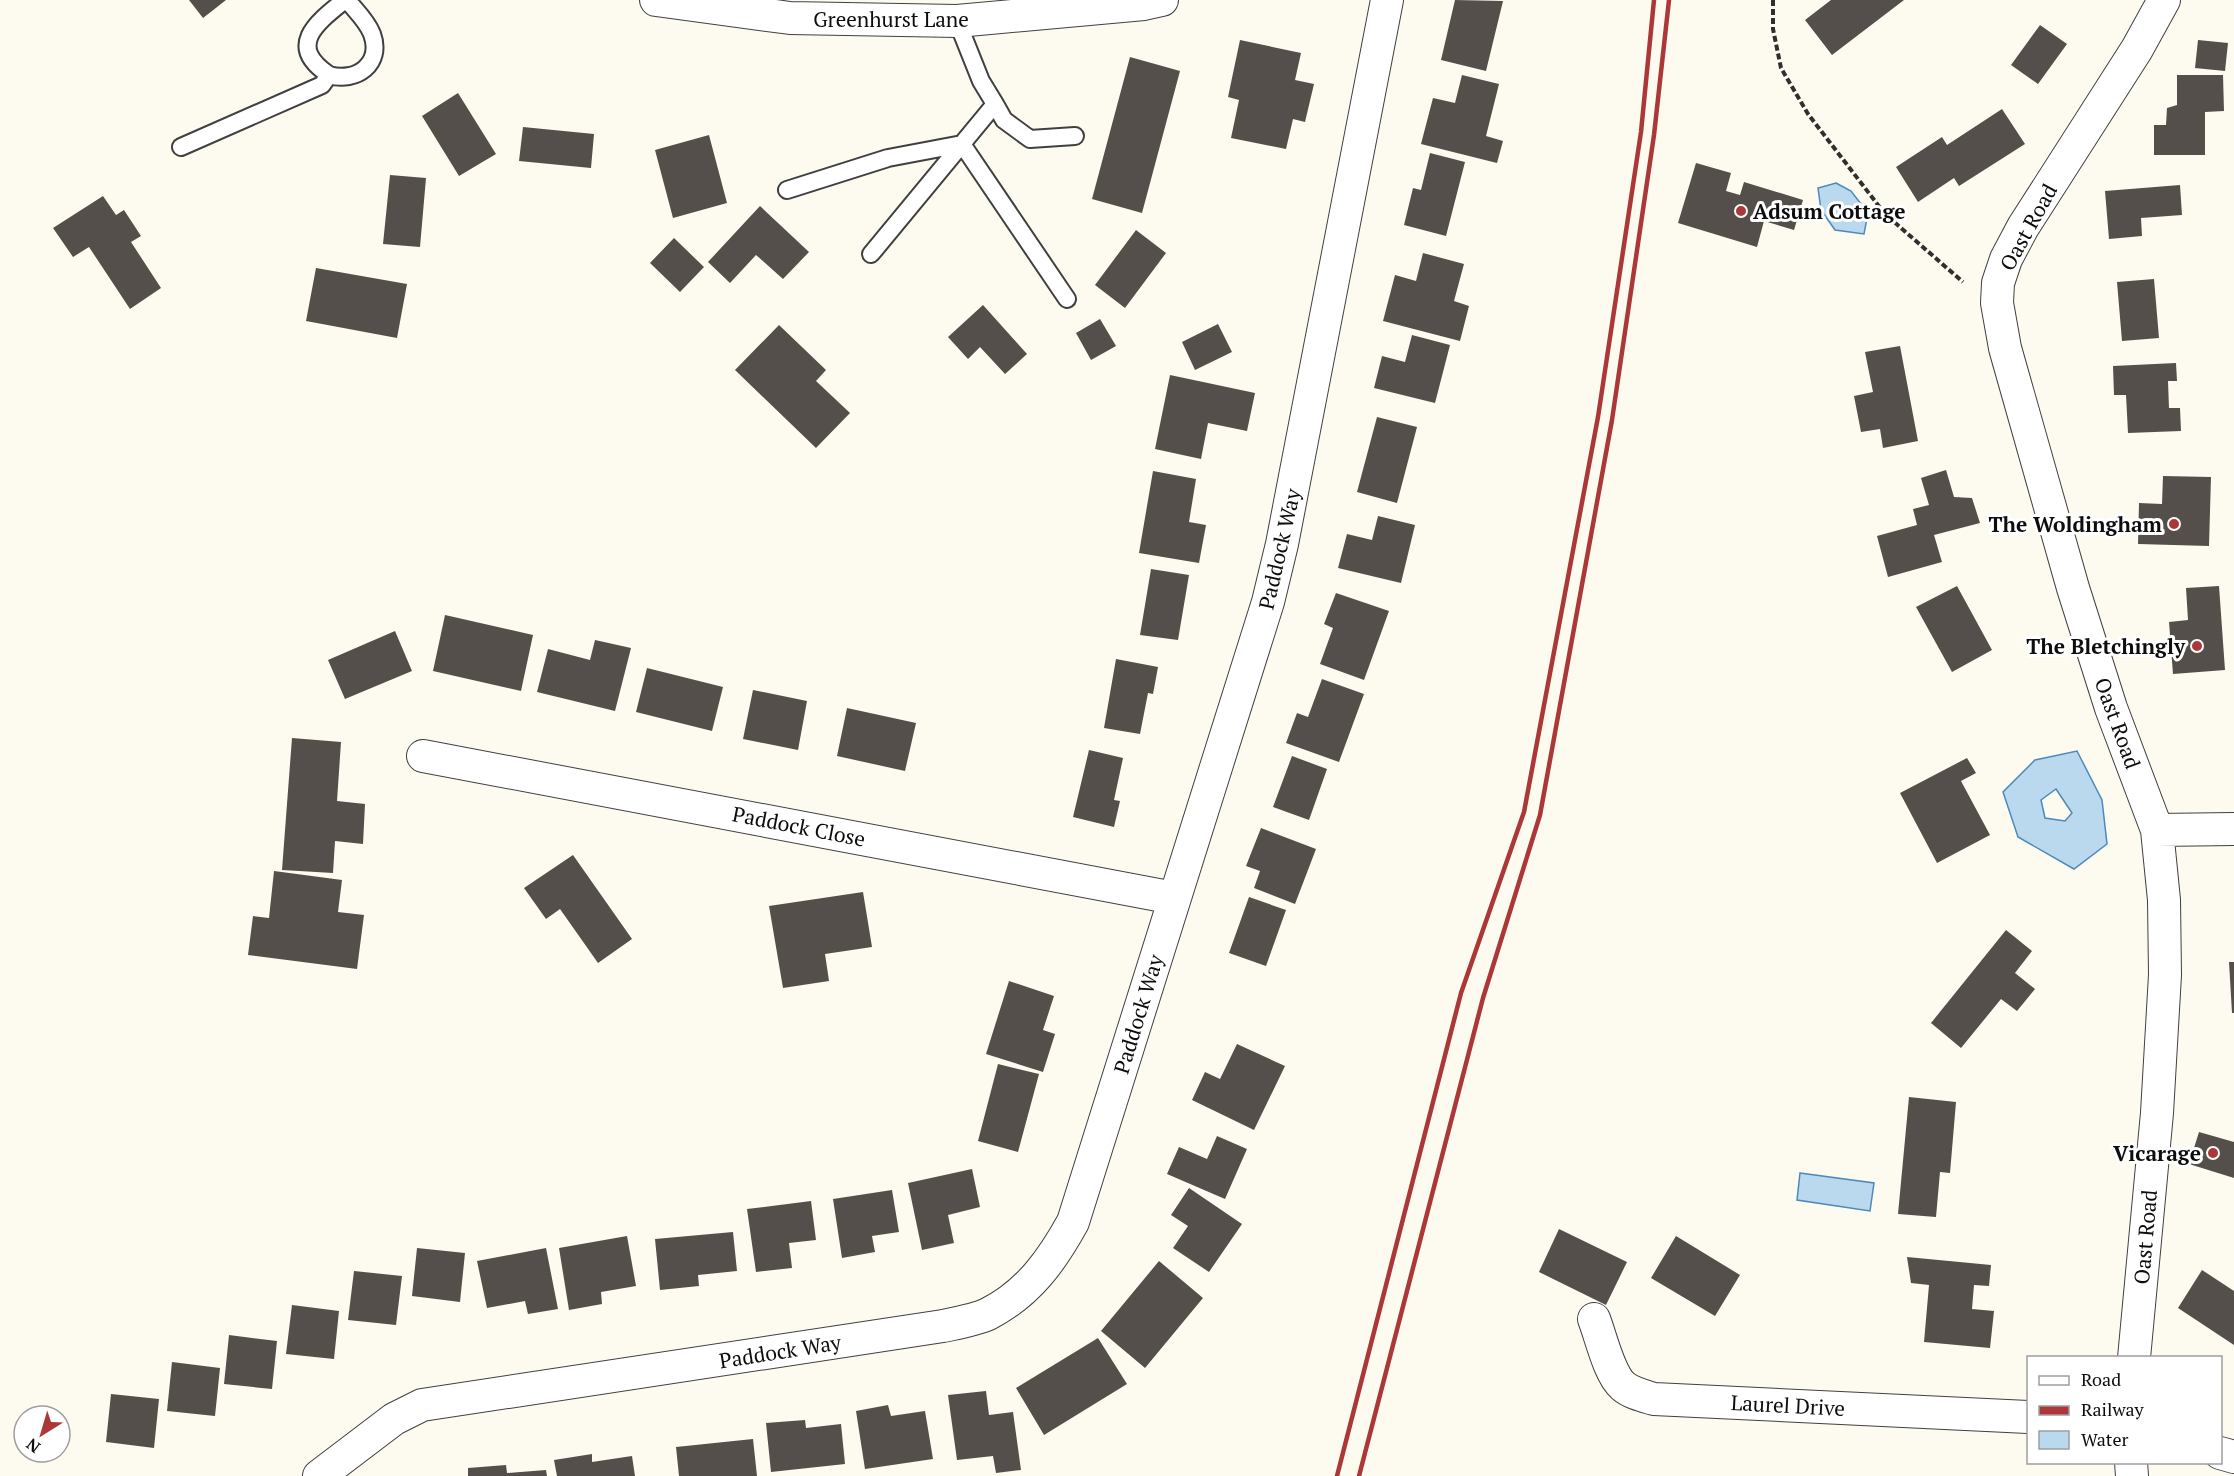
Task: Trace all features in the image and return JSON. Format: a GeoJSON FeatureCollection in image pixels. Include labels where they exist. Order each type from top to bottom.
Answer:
{"type":"FeatureCollection","features":[{"type":"Feature","properties":{"kind":"street","name":"Greenhurst Lane"},"geometry":{"type":"LineString","coordinates":[[656,0],[790,18],[957,21],[1144,4],[1162,0]]}},
{"type":"Feature","properties":{"kind":"street","name":"Paddock Way"},"geometry":{"type":"LineString","coordinates":[[319,1476],[394,1419],[422,1405],[943,1326],[987,1314],[1026,1288],[1054,1256],[1073,1222],[1268,602],[1282,544],[1387,0]]}},
{"type":"Feature","properties":{"kind":"street","name":"Oast Road"},"geometry":{"type":"LineString","coordinates":[[2134,1356],[2157,1113],[2165,975],[2164,900],[2157,830],[2111,708],[2073,588],[2005,348],[1997,303],[1998,283],[2006,259],[2023,227],[2138,50],[2164,0]]}},
{"type":"Feature","properties":{"kind":"street","name":"Paddock Close"},"geometry":{"type":"LineString","coordinates":[[423,756],[1174,898]]}},
{"type":"Feature","properties":{"kind":"street"},"geometry":{"type":"LineString","coordinates":[[2157,830],[2234,829]]}},
{"type":"Feature","properties":{"kind":"street","name":"Laurel Drive"},"geometry":{"type":"LineString","coordinates":[[1594,1319],[1614,1373],[1623,1386],[1637,1394],[1654,1399],[2027,1417]]}},
{"type":"Feature","properties":{"kind":"lane"},"geometry":{"type":"LineString","coordinates":[[346,0],[368,25],[373,38],[373,53],[361,73],[341,79],[329,75],[310,59],[307,48],[310,34],[318,23],[346,0]]}},
{"type":"Feature","properties":{"kind":"lane"},"geometry":{"type":"LineString","coordinates":[[957,21],[981,81],[1004,120],[1030,139],[1075,136]]}},
{"type":"Feature","properties":{"kind":"lane"},"geometry":{"type":"LineString","coordinates":[[181,147],[322,85],[329,75]]}},
{"type":"Feature","properties":{"kind":"lane"},"geometry":{"type":"LineString","coordinates":[[871,254],[995,104]]}},
{"type":"Feature","properties":{"kind":"lane"},"geometry":{"type":"LineString","coordinates":[[787,190],[888,158],[962,144]]}},
{"type":"Feature","properties":{"kind":"lane"},"geometry":{"type":"LineString","coordinates":[[962,144],[1066,299]]}},
{"type":"Feature","properties":{"kind":"path"},"geometry":{"type":"LineString","coordinates":[[1773,0],[1773,29],[1781,68],[1808,114],[1885,214],[1948,271],[1976,292],[1997,303]]}},
{"type":"Feature","properties":{"kind":"water"},"geometry":{"type":"Polygon","coordinates":[[[1836,183],[1851,191],[1868,213],[1864,234],[1835,230],[1821,210],[1818,188],[1836,183]]]}},
{"type":"Feature","properties":{"kind":"water"},"geometry":{"type":"Polygon","coordinates":[[[2077,751],[2102,800],[2107,844],[2074,869],[2018,837],[2003,792],[2035,760],[2077,751]],[[2056,789],[2041,800],[2045,818],[2065,821],[2072,813],[2056,789]]]}},
{"type":"Feature","properties":{"kind":"water"},"geometry":{"type":"Polygon","coordinates":[[[1800,1173],[1874,1183],[1870,1211],[1797,1200],[1800,1173]]]}},
{"type":"Feature","properties":{"kind":"building"},"geometry":{"type":"Polygon","coordinates":[[[189,0],[226,0],[203,18],[189,0]]]}},
{"type":"Feature","properties":{"kind":"building"},"geometry":{"type":"Polygon","coordinates":[[[1455,0],[1503,1],[1486,71],[1441,60],[1455,0]]]}},
{"type":"Feature","properties":{"kind":"building"},"geometry":{"type":"Polygon","coordinates":[[[1831,0],[1904,0],[1832,55],[1805,20],[1831,0]]]}},
{"type":"Feature","properties":{"kind":"building"},"geometry":{"type":"Polygon","coordinates":[[[2040,25],[2067,44],[2038,84],[2011,65],[2040,25]]]}},
{"type":"Feature","properties":{"kind":"building"},"geometry":{"type":"Polygon","coordinates":[[[1240,40],[1301,53],[1295,80],[1314,84],[1305,122],[1293,119],[1286,149],[1231,138],[1239,100],[1228,97],[1240,40]]]}},
{"type":"Feature","properties":{"kind":"building"},"geometry":{"type":"Polygon","coordinates":[[[2198,40],[2228,43],[2225,71],[2195,68],[2198,40]]]}},
{"type":"Feature","properties":{"kind":"building"},"geometry":{"type":"Polygon","coordinates":[[[1130,57],[1180,71],[1142,213],[1092,199],[1130,57]]]}},
{"type":"Feature","properties":{"kind":"building"},"geometry":{"type":"Polygon","coordinates":[[[1462,75],[1499,84],[1486,136],[1503,141],[1497,163],[1421,144],[1433,98],[1455,103],[1462,75]]]}},
{"type":"Feature","properties":{"kind":"building"},"geometry":{"type":"Polygon","coordinates":[[[2177,75],[2223,75],[2224,111],[2205,112],[2205,155],[2154,155],[2154,125],[2166,125],[2167,108],[2177,105],[2177,75]]]}},
{"type":"Feature","properties":{"kind":"building"},"geometry":{"type":"Polygon","coordinates":[[[458,93],[496,154],[459,176],[422,116],[458,93]]]}},
{"type":"Feature","properties":{"kind":"building"},"geometry":{"type":"Polygon","coordinates":[[[2002,109],[2025,144],[1959,186],[1954,178],[1918,202],[1896,167],[1942,137],[1947,145],[2002,109]]]}},
{"type":"Feature","properties":{"kind":"building"},"geometry":{"type":"Polygon","coordinates":[[[523,127],[594,134],[591,168],[519,161],[523,127]]]}},
{"type":"Feature","properties":{"kind":"building"},"geometry":{"type":"Polygon","coordinates":[[[709,135],[727,203],[673,218],[655,150],[709,135]]]}},
{"type":"Feature","properties":{"kind":"building"},"geometry":{"type":"Polygon","coordinates":[[[1430,153],[1465,162],[1446,236],[1404,225],[1413,188],[1421,190],[1430,153]]]}},
{"type":"Feature","properties":{"kind":"building","name":"Adsum Cottage"},"geometry":{"type":"Polygon","coordinates":[[[1696,163],[1731,173],[1726,191],[1740,195],[1744,182],[1803,200],[1794,230],[1764,221],[1757,247],[1678,223],[1696,163]]]}},
{"type":"Feature","properties":{"kind":"building"},"geometry":{"type":"Polygon","coordinates":[[[390,175],[426,178],[420,247],[383,244],[390,175]]]}},
{"type":"Feature","properties":{"kind":"building"},"geometry":{"type":"Polygon","coordinates":[[[2180,185],[2182,215],[2141,218],[2142,236],[2109,239],[2105,191],[2180,185]]]}},
{"type":"Feature","properties":{"kind":"building"},"geometry":{"type":"Polygon","coordinates":[[[103,196],[116,215],[124,210],[141,236],[131,242],[161,288],[130,309],[89,247],[73,257],[53,228],[103,196]]]}},
{"type":"Feature","properties":{"kind":"building"},"geometry":{"type":"Polygon","coordinates":[[[760,206],[809,252],[783,279],[756,255],[730,283],[708,262],[760,206]]]}},
{"type":"Feature","properties":{"kind":"building"},"geometry":{"type":"Polygon","coordinates":[[[1136,230],[1166,253],[1125,308],[1095,285],[1136,230]]]}},
{"type":"Feature","properties":{"kind":"building"},"geometry":{"type":"Polygon","coordinates":[[[674,238],[704,267],[680,292],[650,263],[674,238]]]}},
{"type":"Feature","properties":{"kind":"building"},"geometry":{"type":"Polygon","coordinates":[[[1423,253],[1464,264],[1454,301],[1469,306],[1460,341],[1383,321],[1395,275],[1416,281],[1423,253]]]}},
{"type":"Feature","properties":{"kind":"building"},"geometry":{"type":"Polygon","coordinates":[[[316,268],[407,284],[397,338],[306,321],[316,268]]]}},
{"type":"Feature","properties":{"kind":"building"},"geometry":{"type":"Polygon","coordinates":[[[2154,279],[2159,338],[2122,341],[2117,282],[2154,279]]]}},
{"type":"Feature","properties":{"kind":"building"},"geometry":{"type":"Polygon","coordinates":[[[983,305],[1027,354],[1005,374],[980,347],[968,359],[948,337],[983,305]]]}},
{"type":"Feature","properties":{"kind":"building"},"geometry":{"type":"Polygon","coordinates":[[[1100,319],[1116,346],[1091,360],[1076,333],[1100,319]]]}},
{"type":"Feature","properties":{"kind":"building"},"geometry":{"type":"Polygon","coordinates":[[[1218,324],[1232,352],[1195,370],[1182,342],[1218,324]]]}},
{"type":"Feature","properties":{"kind":"building"},"geometry":{"type":"Polygon","coordinates":[[[779,325],[826,370],[816,381],[850,413],[816,448],[735,370],[779,325]]]}},
{"type":"Feature","properties":{"kind":"building"},"geometry":{"type":"Polygon","coordinates":[[[1412,335],[1450,345],[1435,403],[1374,388],[1382,356],[1405,362],[1412,335]]]}},
{"type":"Feature","properties":{"kind":"building"},"geometry":{"type":"Polygon","coordinates":[[[1900,346],[1918,441],[1883,448],[1880,429],[1861,432],[1854,396],[1873,392],[1865,352],[1900,346]]]}},
{"type":"Feature","properties":{"kind":"building"},"geometry":{"type":"Polygon","coordinates":[[[2176,363],[2177,381],[2168,381],[2169,408],[2180,408],[2181,431],[2128,433],[2126,395],[2114,395],[2113,366],[2176,363]]]}},
{"type":"Feature","properties":{"kind":"building"},"geometry":{"type":"Polygon","coordinates":[[[1170,375],[1255,393],[1247,431],[1208,423],[1201,459],[1155,449],[1170,375]]]}},
{"type":"Feature","properties":{"kind":"building"},"geometry":{"type":"Polygon","coordinates":[[[1377,417],[1417,427],[1397,503],[1357,492],[1377,417]]]}},
{"type":"Feature","properties":{"kind":"building"},"geometry":{"type":"Polygon","coordinates":[[[1946,470],[1954,497],[1972,498],[1980,523],[1934,535],[1942,562],[1888,577],[1877,536],[1917,525],[1913,509],[1929,505],[1921,478],[1946,470]]]}},
{"type":"Feature","properties":{"kind":"building"},"geometry":{"type":"Polygon","coordinates":[[[1153,471],[1196,479],[1189,522],[1206,525],[1199,563],[1139,553],[1153,471]]]}},
{"type":"Feature","properties":{"kind":"building","name":"The Woldingham"},"geometry":{"type":"Polygon","coordinates":[[[2163,476],[2211,477],[2209,546],[2138,544],[2139,503],[2162,504],[2163,476]]]}},
{"type":"Feature","properties":{"kind":"building"},"geometry":{"type":"Polygon","coordinates":[[[1378,516],[1415,525],[1401,583],[1338,568],[1347,534],[1372,540],[1378,516]]]}},
{"type":"Feature","properties":{"kind":"building"},"geometry":{"type":"Polygon","coordinates":[[[1151,569],[1189,575],[1178,640],[1140,635],[1151,569]]]}},
{"type":"Feature","properties":{"kind":"building"},"geometry":{"type":"Polygon","coordinates":[[[1957,586],[1992,650],[1952,672],[1916,607],[1957,586]]]}},
{"type":"Feature","properties":{"kind":"building","name":"The Bletchingly"},"geometry":{"type":"Polygon","coordinates":[[[2219,586],[2225,670],[2173,674],[2169,622],[2188,620],[2186,588],[2219,586]]]}},
{"type":"Feature","properties":{"kind":"building"},"geometry":{"type":"Polygon","coordinates":[[[1336,593],[1389,611],[1364,680],[1320,664],[1333,628],[1324,624],[1336,593]]]}},
{"type":"Feature","properties":{"kind":"building"},"geometry":{"type":"Polygon","coordinates":[[[445,615],[533,635],[521,691],[433,671],[445,615]]]}},
{"type":"Feature","properties":{"kind":"building"},"geometry":{"type":"Polygon","coordinates":[[[395,631],[412,671],[345,699],[328,660],[395,631]]]}},
{"type":"Feature","properties":{"kind":"building"},"geometry":{"type":"Polygon","coordinates":[[[595,640],[631,648],[615,711],[537,692],[548,649],[590,660],[595,640]]]}},
{"type":"Feature","properties":{"kind":"building"},"geometry":{"type":"Polygon","coordinates":[[[1116,659],[1158,667],[1153,694],[1148,693],[1140,734],[1104,728],[1116,659]]]}},
{"type":"Feature","properties":{"kind":"building"},"geometry":{"type":"Polygon","coordinates":[[[647,668],[723,687],[712,731],[636,712],[647,668]]]}},
{"type":"Feature","properties":{"kind":"building"},"geometry":{"type":"Polygon","coordinates":[[[1322,679],[1364,694],[1339,762],[1286,743],[1297,713],[1308,717],[1322,679]]]}},
{"type":"Feature","properties":{"kind":"building"},"geometry":{"type":"Polygon","coordinates":[[[753,690],[807,701],[798,750],[743,739],[753,690]]]}},
{"type":"Feature","properties":{"kind":"building"},"geometry":{"type":"Polygon","coordinates":[[[847,708],[916,723],[905,771],[837,756],[847,708]]]}},
{"type":"Feature","properties":{"kind":"building"},"geometry":{"type":"Polygon","coordinates":[[[292,738],[341,742],[337,801],[365,804],[363,844],[335,841],[333,873],[282,870],[292,738]]]}},
{"type":"Feature","properties":{"kind":"building"},"geometry":{"type":"Polygon","coordinates":[[[1089,750],[1123,758],[1114,800],[1120,801],[1114,827],[1073,817],[1089,750]]]}},
{"type":"Feature","properties":{"kind":"building"},"geometry":{"type":"Polygon","coordinates":[[[1292,756],[1327,769],[1309,820],[1273,807],[1292,756]]]}},
{"type":"Feature","properties":{"kind":"building"},"geometry":{"type":"Polygon","coordinates":[[[1967,758],[1976,773],[1961,781],[1990,835],[1937,863],[1900,793],[1967,758]]]}},
{"type":"Feature","properties":{"kind":"building"},"geometry":{"type":"Polygon","coordinates":[[[1261,828],[1316,849],[1295,904],[1254,888],[1260,871],[1246,866],[1261,828]]]}},
{"type":"Feature","properties":{"kind":"building"},"geometry":{"type":"Polygon","coordinates":[[[573,855],[632,939],[598,963],[560,909],[546,919],[524,888],[573,855]]]}},
{"type":"Feature","properties":{"kind":"building"},"geometry":{"type":"Polygon","coordinates":[[[274,871],[342,880],[338,912],[364,915],[357,969],[248,955],[253,916],[269,918],[274,871]]]}},
{"type":"Feature","properties":{"kind":"building"},"geometry":{"type":"Polygon","coordinates":[[[863,892],[872,947],[825,954],[829,981],[783,988],[769,906],[863,892]]]}},
{"type":"Feature","properties":{"kind":"building"},"geometry":{"type":"Polygon","coordinates":[[[1249,897],[1286,910],[1266,966],[1229,953],[1249,897]]]}},
{"type":"Feature","properties":{"kind":"building"},"geometry":{"type":"Polygon","coordinates":[[[2006,930],[2032,951],[2015,973],[2035,989],[2017,1011],[2001,999],[1961,1048],[1931,1023],[2006,930]]]}},
{"type":"Feature","properties":{"kind":"building"},"geometry":{"type":"Polygon","coordinates":[[[2229,962],[2234,962],[2234,1013],[2232,1013],[2229,962]]]}},
{"type":"Feature","properties":{"kind":"building"},"geometry":{"type":"Polygon","coordinates":[[[1009,981],[1054,996],[1043,1030],[1055,1034],[1043,1072],[986,1054],[1009,981]]]}},
{"type":"Feature","properties":{"kind":"building"},"geometry":{"type":"Polygon","coordinates":[[[1237,1044],[1285,1066],[1254,1130],[1192,1100],[1205,1072],[1220,1079],[1237,1044]]]}},
{"type":"Feature","properties":{"kind":"building"},"geometry":{"type":"Polygon","coordinates":[[[998,1064],[1039,1074],[1018,1152],[978,1141],[998,1064]]]}},
{"type":"Feature","properties":{"kind":"building"},"geometry":{"type":"Polygon","coordinates":[[[1909,1097],[1956,1102],[1950,1173],[1940,1172],[1936,1217],[1898,1214],[1909,1097]]]}},
{"type":"Feature","properties":{"kind":"building","name":"Vicarage"},"geometry":{"type":"Polygon","coordinates":[[[2199,1132],[2234,1142],[2234,1178],[2189,1164],[2199,1132]]]}},
{"type":"Feature","properties":{"kind":"building"},"geometry":{"type":"Polygon","coordinates":[[[1217,1136],[1247,1149],[1225,1199],[1167,1174],[1179,1147],[1207,1159],[1217,1136]]]}},
{"type":"Feature","properties":{"kind":"building"},"geometry":{"type":"Polygon","coordinates":[[[972,1169],[980,1207],[948,1215],[954,1243],[922,1250],[908,1183],[972,1169]]]}},
{"type":"Feature","properties":{"kind":"building"},"geometry":{"type":"Polygon","coordinates":[[[1189,1188],[1242,1224],[1209,1272],[1173,1248],[1188,1226],[1171,1215],[1189,1188]]]}},
{"type":"Feature","properties":{"kind":"building"},"geometry":{"type":"Polygon","coordinates":[[[892,1190],[899,1232],[872,1236],[875,1252],[842,1258],[833,1199],[892,1190]]]}},
{"type":"Feature","properties":{"kind":"building"},"geometry":{"type":"Polygon","coordinates":[[[811,1201],[816,1240],[789,1243],[792,1268],[756,1272],[747,1209],[811,1201]]]}},
{"type":"Feature","properties":{"kind":"building"},"geometry":{"type":"Polygon","coordinates":[[[1559,1229],[1627,1262],[1606,1305],[1539,1272],[1559,1229]]]}},
{"type":"Feature","properties":{"kind":"building"},"geometry":{"type":"Polygon","coordinates":[[[733,1232],[737,1271],[698,1275],[699,1286],[660,1290],[655,1239],[733,1232]]]}},
{"type":"Feature","properties":{"kind":"building"},"geometry":{"type":"Polygon","coordinates":[[[627,1236],[636,1286],[601,1292],[602,1304],[569,1310],[559,1248],[627,1236]]]}},
{"type":"Feature","properties":{"kind":"building"},"geometry":{"type":"Polygon","coordinates":[[[1676,1236],[1740,1275],[1715,1316],[1651,1278],[1676,1236]]]}},
{"type":"Feature","properties":{"kind":"building"},"geometry":{"type":"Polygon","coordinates":[[[417,1248],[465,1253],[460,1302],[412,1296],[417,1248]]]}},
{"type":"Feature","properties":{"kind":"building"},"geometry":{"type":"Polygon","coordinates":[[[546,1248],[558,1309],[528,1314],[525,1301],[487,1308],[477,1261],[546,1248]]]}},
{"type":"Feature","properties":{"kind":"building"},"geometry":{"type":"Polygon","coordinates":[[[1907,1257],[1991,1265],[1989,1286],[1974,1285],[1972,1309],[1994,1311],[1990,1348],[1924,1342],[1929,1285],[1911,1283],[1907,1257]]]}},
{"type":"Feature","properties":{"kind":"building"},"geometry":{"type":"Polygon","coordinates":[[[1159,1261],[1203,1298],[1145,1368],[1101,1331],[1159,1261]]]}},
{"type":"Feature","properties":{"kind":"building"},"geometry":{"type":"Polygon","coordinates":[[[2202,1270],[2234,1291],[2234,1345],[2178,1308],[2202,1270]]]}},
{"type":"Feature","properties":{"kind":"building"},"geometry":{"type":"Polygon","coordinates":[[[354,1271],[402,1276],[396,1325],[348,1320],[354,1271]]]}},
{"type":"Feature","properties":{"kind":"building"},"geometry":{"type":"Polygon","coordinates":[[[292,1305],[339,1311],[334,1359],[286,1354],[292,1305]]]}},
{"type":"Feature","properties":{"kind":"building"},"geometry":{"type":"Polygon","coordinates":[[[229,1335],[277,1341],[272,1389],[224,1384],[229,1335]]]}},
{"type":"Feature","properties":{"kind":"building"},"geometry":{"type":"Polygon","coordinates":[[[1098,1338],[1127,1384],[1044,1435],[1016,1388],[1098,1338]]]}},
{"type":"Feature","properties":{"kind":"building"},"geometry":{"type":"Polygon","coordinates":[[[172,1362],[220,1368],[215,1416],[167,1411],[172,1362]]]}},
{"type":"Feature","properties":{"kind":"building"},"geometry":{"type":"Polygon","coordinates":[[[986,1391],[989,1415],[1013,1412],[1021,1470],[996,1473],[993,1456],[957,1460],[948,1395],[986,1391]]]}},
{"type":"Feature","properties":{"kind":"building"},"geometry":{"type":"Polygon","coordinates":[[[111,1394],[159,1399],[154,1448],[106,1442],[111,1394]]]}},
{"type":"Feature","properties":{"kind":"building"},"geometry":{"type":"Polygon","coordinates":[[[888,1405],[891,1416],[925,1411],[933,1459],[865,1469],[856,1411],[888,1405]]]}},
{"type":"Feature","properties":{"kind":"building"},"geometry":{"type":"Polygon","coordinates":[[[805,1420],[806,1428],[841,1424],[845,1464],[771,1472],[766,1423],[805,1420]]]}},
{"type":"Feature","properties":{"kind":"building"},"geometry":{"type":"Polygon","coordinates":[[[753,1439],[757,1476],[679,1476],[676,1447],[753,1439]]]}},
{"type":"Feature","properties":{"kind":"building"},"geometry":{"type":"Polygon","coordinates":[[[592,1454],[592,1462],[632,1456],[635,1476],[557,1476],[554,1460],[592,1454]]]}},
{"type":"Feature","properties":{"kind":"building"},"geometry":{"type":"Polygon","coordinates":[[[506,1465],[507,1473],[546,1470],[547,1476],[468,1476],[468,1468],[506,1465]]]}},
{"type":"Feature","properties":{"kind":"railway"},"geometry":{"type":"LineString","coordinates":[[1337,1476],[1461,993],[1524,812],[1598,417],[1641,132],[1654,0]]}},
{"type":"Feature","properties":{"kind":"railway"},"geometry":{"type":"LineString","coordinates":[[1359,1476],[1483,998],[1540,815],[1612,420],[1654,135],[1669,0]]}},
{"type":"Feature","properties":{"kind":"place","name":"Adsum Cottage"},"geometry":{"type":"Point","coordinates":[1741,211]}},
{"type":"Feature","properties":{"kind":"place","name":"The Woldingham"},"geometry":{"type":"Point","coordinates":[2174,524]}},
{"type":"Feature","properties":{"kind":"place","name":"The Bletchingly"},"geometry":{"type":"Point","coordinates":[2197,646]}},
{"type":"Feature","properties":{"kind":"place","name":"Vicarage"},"geometry":{"type":"Point","coordinates":[2213,1153]}}]}
